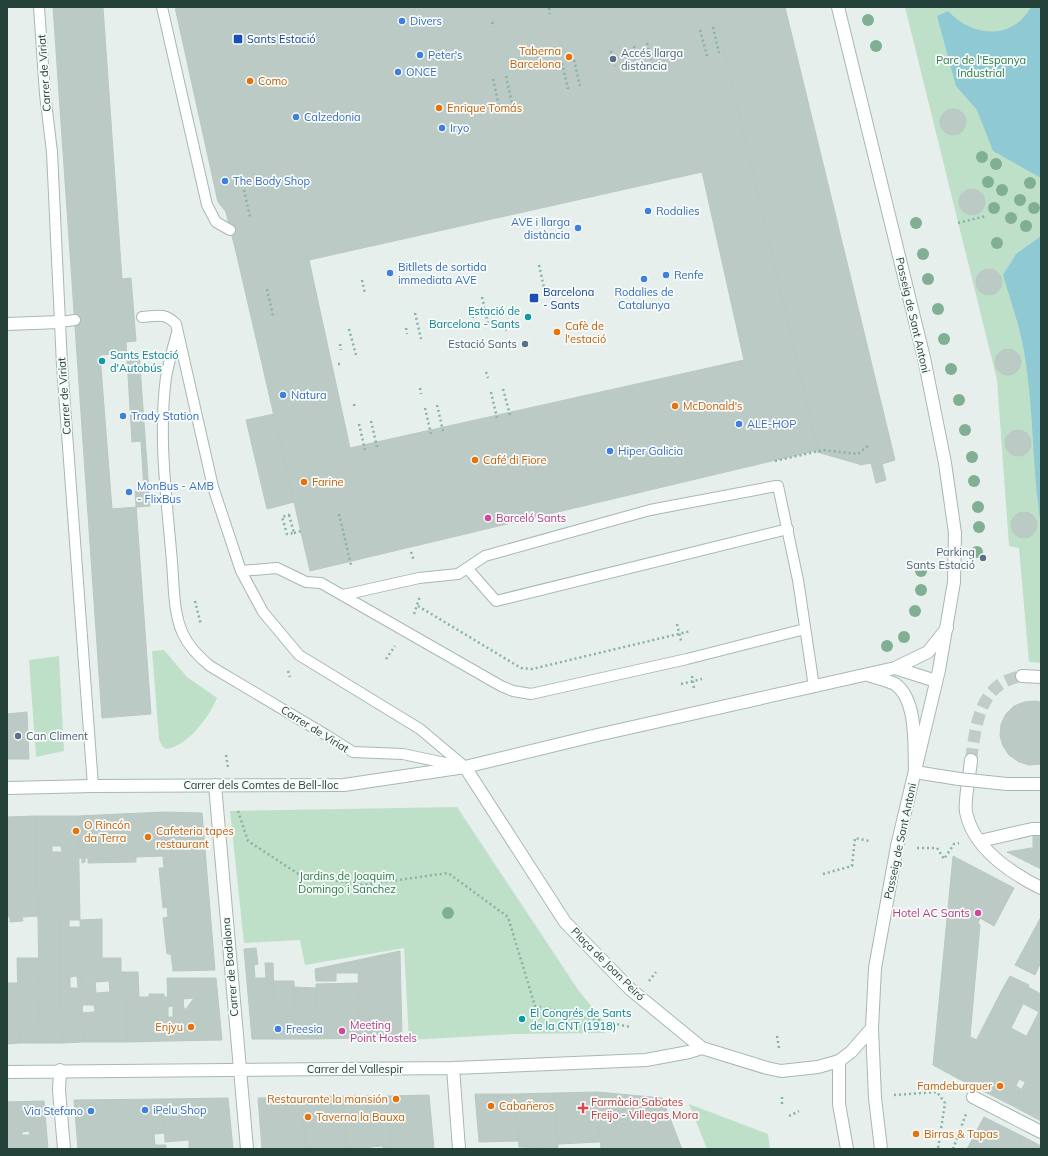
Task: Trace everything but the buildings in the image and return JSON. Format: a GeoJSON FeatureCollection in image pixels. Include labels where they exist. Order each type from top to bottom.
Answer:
{"type":"FeatureCollection","features":[{"type":"Feature","properties":{"kind":"street","name":"Passeig de Sant Antoni"},"geometry":{"type":"LineString","coordinates":[[838,7],[924,358],[945,463],[955,532],[954,582],[947,628],[897,846],[875,968],[872,1028],[875,1098],[881,1149]]}},
{"type":"Feature","properties":{"kind":"street"},"geometry":{"type":"LineString","coordinates":[[7,324],[60,322]]}},
{"type":"Feature","properties":{"kind":"street","name":"Passeig de Sant Antoni"},"geometry":{"type":"LineString","coordinates":[[814,687],[895,668],[928,652],[947,628]]}},
{"type":"Feature","properties":{"kind":"street"},"geometry":{"type":"LineString","coordinates":[[895,668],[936,681]]}},
{"type":"Feature","properties":{"kind":"street","name":"Passeig de Sant Antoni"},"geometry":{"type":"LineString","coordinates":[[868,675],[895,684],[908,699],[913,721],[915,772]]}},
{"type":"Feature","properties":{"kind":"street"},"geometry":{"type":"LineString","coordinates":[[1022,676],[1041,677]]}},
{"type":"Feature","properties":{"kind":"street","name":"Carrer dels Comtes de Bell-lloc"},"geometry":{"type":"LineString","coordinates":[[7,788],[93,786],[342,785],[465,768],[593,736],[814,687]]}},
{"type":"Feature","properties":{"kind":"street"},"geometry":{"type":"LineString","coordinates":[[970,760],[966,811],[973,833],[990,853],[1021,878],[1041,888]]}},
{"type":"Feature","properties":{"kind":"street","name":"Plaça de Joan Peiró"},"geometry":{"type":"LineString","coordinates":[[465,768],[565,922],[630,989],[702,1048],[781,1071],[818,1067],[839,1061]]}},
{"type":"Feature","properties":{"kind":"street"},"geometry":{"type":"LineString","coordinates":[[915,772],[959,779],[1008,784],[1041,784]]}},
{"type":"Feature","properties":{"kind":"street","name":"Carrer de Badalona"},"geometry":{"type":"LineString","coordinates":[[215,785],[247,1149]]}},
{"type":"Feature","properties":{"kind":"street"},"geometry":{"type":"LineString","coordinates":[[980,841],[1032,829],[1041,829]]}},
{"type":"Feature","properties":{"kind":"street"},"geometry":{"type":"LineString","coordinates":[[847,1149],[839,1098],[839,1061],[851,1052],[872,1028]]}},
{"type":"Feature","properties":{"kind":"street","name":"Carrer del Vallespir"},"geometry":{"type":"LineString","coordinates":[[7,1072],[60,1070],[453,1068],[646,1060],[702,1048]]}},
{"type":"Feature","properties":{"kind":"street"},"geometry":{"type":"LineString","coordinates":[[453,1068],[459,1149]]}},
{"type":"Feature","properties":{"kind":"street"},"geometry":{"type":"LineString","coordinates":[[60,1070],[59,1090],[64,1149]]}},
{"type":"Feature","properties":{"kind":"street"},"geometry":{"type":"LineString","coordinates":[[973,1097],[1041,1132]]}},
{"type":"Feature","properties":{"kind":"lane","name":"Carrer de Viriat"},"geometry":{"type":"LineString","coordinates":[[39,7],[45,94],[52,152],[60,322],[93,786]]}},
{"type":"Feature","properties":{"kind":"lane"},"geometry":{"type":"LineString","coordinates":[[162,7],[207,205],[216,222],[230,230]]}},
{"type":"Feature","properties":{"kind":"lane"},"geometry":{"type":"LineString","coordinates":[[142,317],[161,315],[170,317],[176,328],[213,486],[241,571],[263,612],[299,655],[420,729],[465,768]]}},
{"type":"Feature","properties":{"kind":"lane"},"geometry":{"type":"LineString","coordinates":[[60,322],[75,320]]}},
{"type":"Feature","properties":{"kind":"lane","name":"Carrer de Viriat"},"geometry":{"type":"LineString","coordinates":[[176,328],[166,377],[163,425],[166,493],[177,612],[182,634],[195,653],[210,666],[353,752],[403,754],[465,768]]}},
{"type":"Feature","properties":{"kind":"lane"},"geometry":{"type":"LineString","coordinates":[[343,595],[419,578],[458,574],[485,556],[650,510],[770,486],[778,486],[798,580],[814,687]]}},
{"type":"Feature","properties":{"kind":"lane"},"geometry":{"type":"LineString","coordinates":[[468,568],[496,601],[788,529]]}},
{"type":"Feature","properties":{"kind":"lane"},"geometry":{"type":"LineString","coordinates":[[241,571],[277,568],[306,582],[321,583],[501,686],[513,691],[531,694],[805,629]]}},
{"type":"Feature","properties":{"kind":"path"},"geometry":{"type":"LineString","coordinates":[[549,8],[550,14]]}},
{"type":"Feature","properties":{"kind":"path"},"geometry":{"type":"LineString","coordinates":[[492,22],[494,28]]}},
{"type":"Feature","properties":{"kind":"path"},"geometry":{"type":"LineString","coordinates":[[713,27],[719,53]]}},
{"type":"Feature","properties":{"kind":"path"},"geometry":{"type":"LineString","coordinates":[[700,30],[707,56]]}},
{"type":"Feature","properties":{"kind":"path"},"geometry":{"type":"LineString","coordinates":[[647,43],[653,69]]}},
{"type":"Feature","properties":{"kind":"path"},"geometry":{"type":"LineString","coordinates":[[634,46],[640,72]]}},
{"type":"Feature","properties":{"kind":"path"},"geometry":{"type":"LineString","coordinates":[[611,51],[615,66]]}},
{"type":"Feature","properties":{"kind":"path"},"geometry":{"type":"LineString","coordinates":[[574,60],[580,86]]}},
{"type":"Feature","properties":{"kind":"path"},"geometry":{"type":"LineString","coordinates":[[562,63],[568,89]]}},
{"type":"Feature","properties":{"kind":"path"},"geometry":{"type":"LineString","coordinates":[[506,76],[512,103]]}},
{"type":"Feature","properties":{"kind":"path"},"geometry":{"type":"LineString","coordinates":[[493,79],[500,106]]}},
{"type":"Feature","properties":{"kind":"path"},"geometry":{"type":"LineString","coordinates":[[244,190],[250,217]]}},
{"type":"Feature","properties":{"kind":"path"},"geometry":{"type":"LineString","coordinates":[[958,223],[986,216]]}},
{"type":"Feature","properties":{"kind":"path"},"geometry":{"type":"LineString","coordinates":[[539,265],[546,296]]}},
{"type":"Feature","properties":{"kind":"path"},"geometry":{"type":"LineString","coordinates":[[362,280],[365,294]]}},
{"type":"Feature","properties":{"kind":"path"},"geometry":{"type":"LineString","coordinates":[[267,289],[273,316]]}},
{"type":"Feature","properties":{"kind":"path"},"geometry":{"type":"LineString","coordinates":[[482,297],[488,324]]}},
{"type":"Feature","properties":{"kind":"path"},"geometry":{"type":"LineString","coordinates":[[472,312],[474,318]]}},
{"type":"Feature","properties":{"kind":"path"},"geometry":{"type":"LineString","coordinates":[[416,313],[422,339]]}},
{"type":"Feature","properties":{"kind":"path"},"geometry":{"type":"LineString","coordinates":[[406,328],[407,334]]}},
{"type":"Feature","properties":{"kind":"path"},"geometry":{"type":"LineString","coordinates":[[349,329],[356,355]]}},
{"type":"Feature","properties":{"kind":"path"},"geometry":{"type":"LineString","coordinates":[[340,344],[341,350]]}},
{"type":"Feature","properties":{"kind":"path"},"geometry":{"type":"LineString","coordinates":[[486,372],[488,378]]}},
{"type":"Feature","properties":{"kind":"path"},"geometry":{"type":"LineString","coordinates":[[420,388],[421,394]]}},
{"type":"Feature","properties":{"kind":"path"},"geometry":{"type":"LineString","coordinates":[[503,389],[510,416]]}},
{"type":"Feature","properties":{"kind":"path"},"geometry":{"type":"LineString","coordinates":[[491,392],[497,418]]}},
{"type":"Feature","properties":{"kind":"path"},"geometry":{"type":"LineString","coordinates":[[354,404],[355,409]]}},
{"type":"Feature","properties":{"kind":"path"},"geometry":{"type":"LineString","coordinates":[[437,405],[443,431]]}},
{"type":"Feature","properties":{"kind":"path"},"geometry":{"type":"LineString","coordinates":[[425,408],[431,434]]}},
{"type":"Feature","properties":{"kind":"path"},"geometry":{"type":"LineString","coordinates":[[371,421],[377,447]]}},
{"type":"Feature","properties":{"kind":"path"},"geometry":{"type":"LineString","coordinates":[[359,424],[365,450]]}},
{"type":"Feature","properties":{"kind":"path"},"geometry":{"type":"LineString","coordinates":[[775,460],[823,450],[858,454],[869,445]]}},
{"type":"Feature","properties":{"kind":"path"},"geometry":{"type":"LineString","coordinates":[[338,514],[351,565]]}},
{"type":"Feature","properties":{"kind":"path"},"geometry":{"type":"LineString","coordinates":[[294,533],[289,515],[282,517],[287,534],[294,533],[301,531]]}},
{"type":"Feature","properties":{"kind":"path"},"geometry":{"type":"LineString","coordinates":[[414,614],[418,606],[421,591]]}},
{"type":"Feature","properties":{"kind":"path"},"geometry":{"type":"LineString","coordinates":[[418,606],[521,668],[532,669],[691,631]]}},
{"type":"Feature","properties":{"kind":"path"},"geometry":{"type":"LineString","coordinates":[[677,624],[682,642]]}},
{"type":"Feature","properties":{"kind":"path"},"geometry":{"type":"LineString","coordinates":[[386,660],[396,644]]}},
{"type":"Feature","properties":{"kind":"path"},"geometry":{"type":"LineString","coordinates":[[692,676],[694,688]]}},
{"type":"Feature","properties":{"kind":"path"},"geometry":{"type":"LineString","coordinates":[[681,684],[702,679]]}},
{"type":"Feature","properties":{"kind":"path","name":"Carrer dels Comtes de Bell-lloc"},"geometry":{"type":"LineString","coordinates":[[226,755],[228,770]]}},
{"type":"Feature","properties":{"kind":"path"},"geometry":{"type":"LineString","coordinates":[[236,806],[248,841],[300,875],[363,885],[448,873],[508,917],[535,1006],[630,1027]]}},
{"type":"Feature","properties":{"kind":"path"},"geometry":{"type":"LineString","coordinates":[[823,874],[852,866],[855,838],[869,841]]}},
{"type":"Feature","properties":{"kind":"path","name":"Passeig de Sant Antoni"},"geometry":{"type":"LineString","coordinates":[[918,848],[937,848],[944,859],[954,844],[980,841]]}},
{"type":"Feature","properties":{"kind":"path"},"geometry":{"type":"LineString","coordinates":[[646,985],[656,972]]}},
{"type":"Feature","properties":{"kind":"path"},"geometry":{"type":"LineString","coordinates":[[778,1036],[779,1048]]}},
{"type":"Feature","properties":{"kind":"path"},"geometry":{"type":"LineString","coordinates":[[894,1095],[936,1092],[945,1103],[938,1149]]}},
{"type":"Feature","properties":{"kind":"path"},"geometry":{"type":"LineString","coordinates":[[782,1096],[782,1104]]}},
{"type":"Feature","properties":{"kind":"path"},"geometry":{"type":"LineString","coordinates":[[953,1149],[973,1097]]}},
{"type":"Feature","properties":{"kind":"path"},"geometry":{"type":"LineString","coordinates":[[789,1116],[799,1110]]}},
{"type":"Feature","properties":{"kind":"green space","name":"Parc de l'Espanya Industrial"},"geometry":{"type":"Polygon","coordinates":[[[905,7],[1041,7],[1041,663],[1029,662],[1019,548],[1009,546],[997,380],[905,7]]]}},
{"type":"Feature","properties":{"kind":"green space"},"geometry":{"type":"Polygon","coordinates":[[[164,650],[187,677],[217,698],[203,722],[190,737],[174,747],[166,749],[162,746],[159,739],[152,651],[164,650]]]}},
{"type":"Feature","properties":{"kind":"green space"},"geometry":{"type":"Polygon","coordinates":[[[59,656],[64,751],[36,757],[29,660],[59,656]]]}},
{"type":"Feature","properties":{"kind":"green space","name":"Jardins de Joaquim Domingo i Sanchez"},"geometry":{"type":"Polygon","coordinates":[[[457,807],[579,991],[601,1018],[605,1033],[514,1034],[409,1040],[404,948],[305,965],[300,940],[244,943],[230,811],[457,807]]]}},
{"type":"Feature","properties":{"kind":"green space"},"geometry":{"type":"Polygon","coordinates":[[[689,1104],[768,1134],[770,1149],[707,1149],[689,1104]]]}},
{"type":"Feature","properties":{"kind":"water"},"geometry":{"type":"Polygon","coordinates":[[[1031,7],[1041,7],[1041,178],[993,151],[977,110],[956,86],[937,16],[948,11],[968,26],[991,32],[1003,30],[1013,26],[1023,18],[1031,7]]]}},
{"type":"Feature","properties":{"kind":"water"},"geometry":{"type":"Polygon","coordinates":[[[1041,236],[1041,525],[1025,357],[1018,326],[1003,275],[1016,254],[1041,236]]]}},
{"type":"Feature","properties":{"kind":"tunnel"},"geometry":{"type":"LineString","coordinates":[[971,760],[978,720],[988,696],[997,687],[1008,680],[1022,676]]}},
{"type":"Feature","properties":{"kind":"place","name":"Divers"},"geometry":{"type":"Point","coordinates":[402,21]}},
{"type":"Feature","properties":{"kind":"place","name":"Sants Estació"},"geometry":{"type":"Point","coordinates":[238,39]}},
{"type":"Feature","properties":{"kind":"place","name":"Peter's"},"geometry":{"type":"Point","coordinates":[420,55]}},
{"type":"Feature","properties":{"kind":"place","name":"Taberna Barcelona"},"geometry":{"type":"Point","coordinates":[569,57]}},
{"type":"Feature","properties":{"kind":"place","name":"Accés llarga distància"},"geometry":{"type":"Point","coordinates":[613,59]}},
{"type":"Feature","properties":{"kind":"place","name":"ONCE"},"geometry":{"type":"Point","coordinates":[398,72]}},
{"type":"Feature","properties":{"kind":"place","name":"Como"},"geometry":{"type":"Point","coordinates":[250,81]}},
{"type":"Feature","properties":{"kind":"place","name":"Enrique Tomás"},"geometry":{"type":"Point","coordinates":[439,108]}},
{"type":"Feature","properties":{"kind":"place","name":"Calzedonia"},"geometry":{"type":"Point","coordinates":[296,117]}},
{"type":"Feature","properties":{"kind":"place","name":"Iryo"},"geometry":{"type":"Point","coordinates":[442,128]}},
{"type":"Feature","properties":{"kind":"place","name":"The Body Shop"},"geometry":{"type":"Point","coordinates":[225,181]}},
{"type":"Feature","properties":{"kind":"place","name":"Rodalies"},"geometry":{"type":"Point","coordinates":[648,211]}},
{"type":"Feature","properties":{"kind":"place","name":"AVE i llarga distància"},"geometry":{"type":"Point","coordinates":[578,228]}},
{"type":"Feature","properties":{"kind":"place","name":"Bitllets de sortida immediata AVE"},"geometry":{"type":"Point","coordinates":[390,273]}},
{"type":"Feature","properties":{"kind":"place","name":"Renfe"},"geometry":{"type":"Point","coordinates":[666,275]}},
{"type":"Feature","properties":{"kind":"place","name":"Rodalies de Catalunya"},"geometry":{"type":"Point","coordinates":[644,279]}},
{"type":"Feature","properties":{"kind":"place","name":"Barcelona - Sants"},"geometry":{"type":"Point","coordinates":[534,298]}},
{"type":"Feature","properties":{"kind":"place","name":"Estació de Barcelona - Sants"},"geometry":{"type":"Point","coordinates":[528,317]}},
{"type":"Feature","properties":{"kind":"place","name":"Cafè de l'estació"},"geometry":{"type":"Point","coordinates":[557,332]}},
{"type":"Feature","properties":{"kind":"place","name":"Estació Sants"},"geometry":{"type":"Point","coordinates":[525,344]}},
{"type":"Feature","properties":{"kind":"place","name":"Sants Estació d'Autobús"},"geometry":{"type":"Point","coordinates":[102,361]}},
{"type":"Feature","properties":{"kind":"place","name":"Natura"},"geometry":{"type":"Point","coordinates":[283,395]}},
{"type":"Feature","properties":{"kind":"place","name":"McDonald's"},"geometry":{"type":"Point","coordinates":[675,406]}},
{"type":"Feature","properties":{"kind":"place","name":"Trady Station"},"geometry":{"type":"Point","coordinates":[123,416]}},
{"type":"Feature","properties":{"kind":"place","name":"ALE-HOP"},"geometry":{"type":"Point","coordinates":[739,424]}},
{"type":"Feature","properties":{"kind":"place","name":"Hiper Galicia"},"geometry":{"type":"Point","coordinates":[610,451]}},
{"type":"Feature","properties":{"kind":"place","name":"Café di Fiore"},"geometry":{"type":"Point","coordinates":[475,460]}},
{"type":"Feature","properties":{"kind":"place","name":"Farine"},"geometry":{"type":"Point","coordinates":[304,482]}},
{"type":"Feature","properties":{"kind":"place","name":"MonBus - AMB - FlixBus"},"geometry":{"type":"Point","coordinates":[129,492]}},
{"type":"Feature","properties":{"kind":"place","name":"Barceló Sants"},"geometry":{"type":"Point","coordinates":[488,518]}},
{"type":"Feature","properties":{"kind":"place","name":"Parking Sants Estació"},"geometry":{"type":"Point","coordinates":[983,558]}},
{"type":"Feature","properties":{"kind":"place","name":"Can Climent"},"geometry":{"type":"Point","coordinates":[18,736]}},
{"type":"Feature","properties":{"kind":"place","name":"O Rincón da Terra"},"geometry":{"type":"Point","coordinates":[76,831]}},
{"type":"Feature","properties":{"kind":"place","name":"Cafeteria tapes restaurant"},"geometry":{"type":"Point","coordinates":[148,837]}},
{"type":"Feature","properties":{"kind":"place","name":"Hotel AC Sants"},"geometry":{"type":"Point","coordinates":[978,913]}},
{"type":"Feature","properties":{"kind":"place","name":"El Congrés de Sants de la CNT (1918)"},"geometry":{"type":"Point","coordinates":[522,1019]}},
{"type":"Feature","properties":{"kind":"place","name":"Enjyu"},"geometry":{"type":"Point","coordinates":[191,1027]}},
{"type":"Feature","properties":{"kind":"place","name":"Freesia"},"geometry":{"type":"Point","coordinates":[278,1029]}},
{"type":"Feature","properties":{"kind":"place","name":"Meeting Point Hostels"},"geometry":{"type":"Point","coordinates":[342,1031]}},
{"type":"Feature","properties":{"kind":"place","name":"Famdeburguer"},"geometry":{"type":"Point","coordinates":[1000,1086]}},
{"type":"Feature","properties":{"kind":"place","name":"Restaurante la mansión"},"geometry":{"type":"Point","coordinates":[396,1099]}},
{"type":"Feature","properties":{"kind":"place","name":"Cabañeros"},"geometry":{"type":"Point","coordinates":[491,1106]}},
{"type":"Feature","properties":{"kind":"place","name":"Farmàcia Sabates Freijo - Villegas Mora"},"geometry":{"type":"Point","coordinates":[583,1108]}},
{"type":"Feature","properties":{"kind":"place","name":"iPelu Shop"},"geometry":{"type":"Point","coordinates":[145,1110]}},
{"type":"Feature","properties":{"kind":"place","name":"Via Stefano"},"geometry":{"type":"Point","coordinates":[91,1111]}},
{"type":"Feature","properties":{"kind":"place","name":"Taverna la Bauxa"},"geometry":{"type":"Point","coordinates":[308,1117]}},
{"type":"Feature","properties":{"kind":"place","name":"Birras & Tapas"},"geometry":{"type":"Point","coordinates":[916,1134]}}]}
